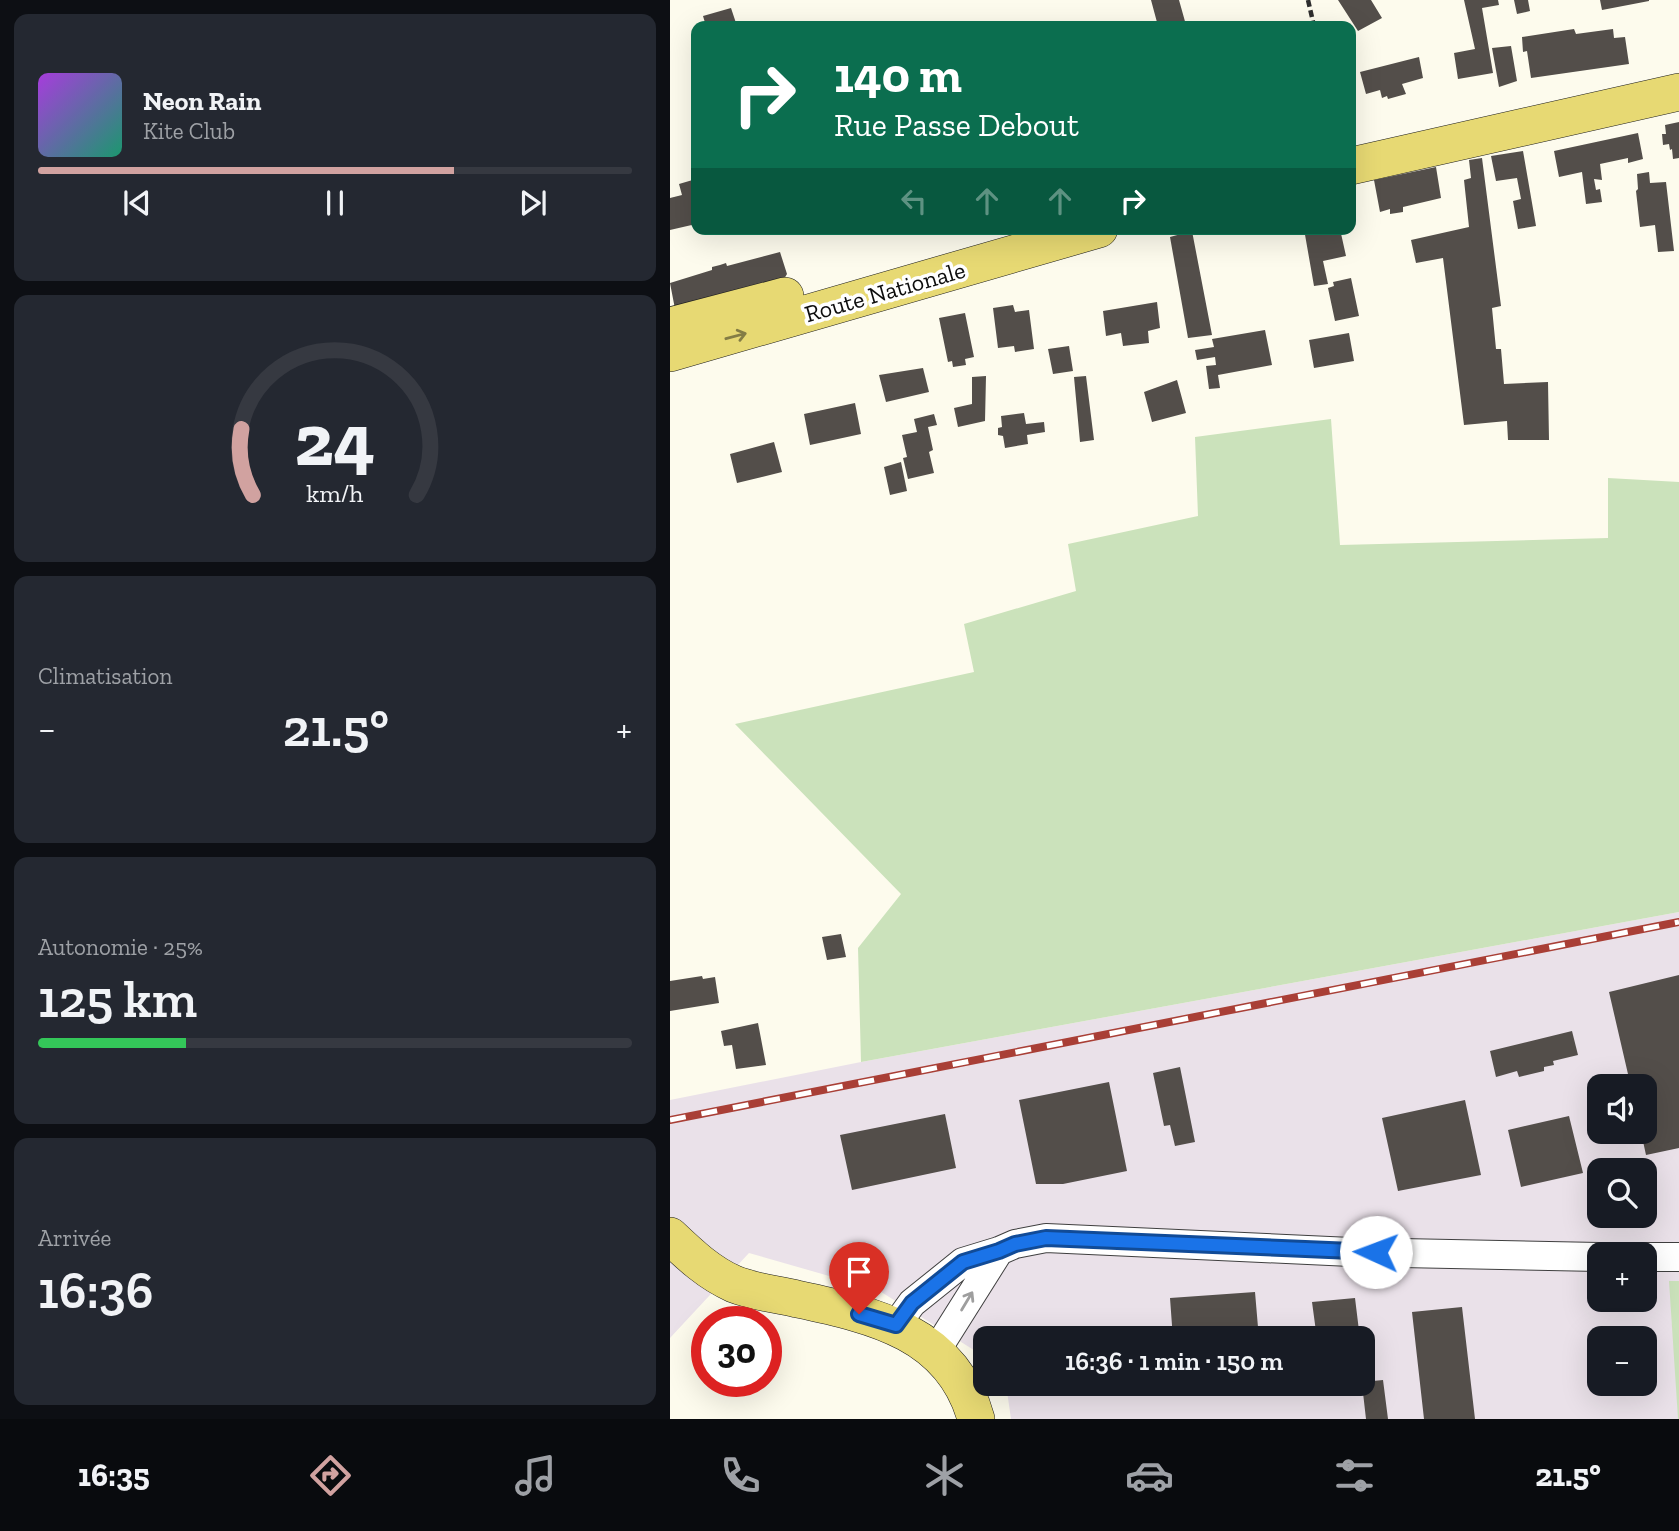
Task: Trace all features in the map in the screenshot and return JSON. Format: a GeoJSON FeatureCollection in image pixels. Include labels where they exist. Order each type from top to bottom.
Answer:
{"type":"FeatureCollection","features":[{"type":"Feature","properties":{"kind":"main road"},"geometry":{"type":"LineString","coordinates":[[1356,165],[1679,92]]}},
{"type":"Feature","properties":{"kind":"main road","name":"Route Nationale"},"geometry":{"type":"LineString","coordinates":[[670,326],[910,264],[1066,235]]}},
{"type":"Feature","properties":{"kind":"main road","name":"Route Nationale"},"geometry":{"type":"LineString","coordinates":[[670,354],[1077,235]]}},
{"type":"Feature","properties":{"kind":"main road"},"geometry":{"type":"LineString","coordinates":[[670,1236],[703,1266],[734,1283],[841,1308],[896,1325],[936,1351],[953,1369],[971,1401],[976,1419]]}},
{"type":"Feature","properties":{"kind":"street"},"geometry":{"type":"LineString","coordinates":[[896,1325],[912,1303],[963,1262],[1015,1244],[1046,1238],[1351,1252],[1587,1256]]}},
{"type":"Feature","properties":{"kind":"street"},"geometry":{"type":"LineString","coordinates":[[936,1351],[999,1251]]}},
{"type":"Feature","properties":{"kind":"street"},"geometry":{"type":"LineString","coordinates":[[1657,1257],[1679,1257]]}},
{"type":"Feature","properties":{"kind":"path"},"geometry":{"type":"LineString","coordinates":[[1308,0],[1313,21]]}},
{"type":"Feature","properties":{"kind":"shaded area"},"geometry":{"type":"Polygon","coordinates":[[[1679,912],[1679,1419],[1011,1419],[1008,1396],[1375,1396],[1375,1326],[973,1326],[973,1349],[878,1290],[749,1253],[700,1306],[691,1306],[691,1315],[670,1338],[670,1100],[861,1062],[1679,912]]]}},
{"type":"Feature","properties":{"kind":"green space"},"geometry":{"type":"Polygon","coordinates":[[[1331,419],[1340,545],[1608,538],[1608,478],[1679,482],[1679,912],[861,1062],[858,948],[901,894],[735,724],[974,672],[964,624],[1076,591],[1068,544],[1198,516],[1195,437],[1331,419]]]}},
{"type":"Feature","properties":{"kind":"green space"},"geometry":{"type":"Polygon","coordinates":[[[1669,1281],[1679,1281],[1679,1419],[1678,1419],[1669,1281]]]}},
{"type":"Feature","properties":{"kind":"building"},"geometry":{"type":"Polygon","coordinates":[[[1151,0],[1179,0],[1185,21],[1157,21],[1151,0]]]}},
{"type":"Feature","properties":{"kind":"building"},"geometry":{"type":"Polygon","coordinates":[[[1338,0],[1371,0],[1382,18],[1358,31],[1356,21],[1352,21],[1338,0]]]}},
{"type":"Feature","properties":{"kind":"building"},"geometry":{"type":"Polygon","coordinates":[[[1464,0],[1498,0],[1499,5],[1482,8],[1493,73],[1458,79],[1454,53],[1475,49],[1464,0]]]}},
{"type":"Feature","properties":{"kind":"building"},"geometry":{"type":"Polygon","coordinates":[[[1514,0],[1528,0],[1530,11],[1517,14],[1514,0]]]}},
{"type":"Feature","properties":{"kind":"building"},"geometry":{"type":"Polygon","coordinates":[[[1600,0],[1649,0],[1649,1],[1602,10],[1600,0]]]}},
{"type":"Feature","properties":{"kind":"building"},"geometry":{"type":"Polygon","coordinates":[[[731,8],[735,21],[704,21],[703,16],[731,8]]]}},
{"type":"Feature","properties":{"kind":"building"},"geometry":{"type":"Polygon","coordinates":[[[1574,29],[1576,34],[1613,29],[1614,38],[1625,37],[1629,64],[1531,78],[1527,51],[1523,52],[1522,37],[1574,29]]]}},
{"type":"Feature","properties":{"kind":"building"},"geometry":{"type":"Polygon","coordinates":[[[1511,46],[1517,81],[1499,87],[1492,48],[1511,46]]]}},
{"type":"Feature","properties":{"kind":"building"},"geometry":{"type":"Polygon","coordinates":[[[1419,57],[1423,78],[1402,84],[1406,94],[1388,99],[1387,96],[1382,98],[1380,90],[1366,94],[1360,72],[1419,57]]]}},
{"type":"Feature","properties":{"kind":"building"},"geometry":{"type":"Polygon","coordinates":[[[1679,122],[1679,158],[1673,159],[1669,144],[1663,145],[1662,134],[1666,134],[1665,125],[1679,122]]]}},
{"type":"Feature","properties":{"kind":"building"},"geometry":{"type":"Polygon","coordinates":[[[1638,133],[1643,159],[1628,163],[1628,158],[1600,164],[1602,180],[1594,179],[1596,190],[1600,189],[1602,202],[1586,204],[1582,172],[1559,177],[1554,151],[1638,133]]]}},
{"type":"Feature","properties":{"kind":"building"},"geometry":{"type":"Polygon","coordinates":[[[1523,151],[1536,226],[1518,229],[1513,201],[1521,199],[1517,178],[1496,181],[1491,156],[1523,151]]]}},
{"type":"Feature","properties":{"kind":"building"},"geometry":{"type":"Polygon","coordinates":[[[1482,158],[1501,306],[1492,308],[1496,349],[1501,349],[1504,384],[1548,382],[1549,440],[1508,440],[1507,421],[1464,425],[1443,258],[1416,263],[1411,240],[1469,227],[1464,180],[1471,178],[1469,160],[1482,158]]]}},
{"type":"Feature","properties":{"kind":"building"},"geometry":{"type":"Polygon","coordinates":[[[1436,167],[1441,198],[1403,207],[1403,212],[1390,214],[1390,209],[1380,212],[1374,180],[1436,167]]]}},
{"type":"Feature","properties":{"kind":"building"},"geometry":{"type":"Polygon","coordinates":[[[1649,172],[1650,183],[1666,182],[1674,251],[1658,252],[1655,225],[1640,227],[1637,174],[1649,172]]]}},
{"type":"Feature","properties":{"kind":"building"},"geometry":{"type":"Polygon","coordinates":[[[691,180],[691,225],[670,230],[670,198],[682,195],[679,184],[691,180]]]}},
{"type":"Feature","properties":{"kind":"building"},"geometry":{"type":"Polygon","coordinates":[[[1193,235],[1212,335],[1188,338],[1170,237],[1193,235]]]}},
{"type":"Feature","properties":{"kind":"building"},"geometry":{"type":"Polygon","coordinates":[[[1305,235],[1341,235],[1346,256],[1323,261],[1328,284],[1314,286],[1305,235]]]}},
{"type":"Feature","properties":{"kind":"building"},"geometry":{"type":"Polygon","coordinates":[[[780,252],[787,274],[784,279],[675,309],[670,283],[726,263],[727,266],[780,252]]]}},
{"type":"Feature","properties":{"kind":"building"},"geometry":{"type":"Polygon","coordinates":[[[1351,278],[1359,316],[1335,321],[1328,288],[1334,286],[1333,282],[1351,278]]]}},
{"type":"Feature","properties":{"kind":"building"},"geometry":{"type":"Polygon","coordinates":[[[1157,302],[1160,328],[1148,331],[1149,343],[1123,346],[1121,333],[1106,336],[1103,311],[1157,302]]]}},
{"type":"Feature","properties":{"kind":"building"},"geometry":{"type":"Polygon","coordinates":[[[1013,305],[1015,312],[1029,310],[1034,349],[1015,352],[1014,346],[998,348],[993,308],[1013,305]]]}},
{"type":"Feature","properties":{"kind":"building"},"geometry":{"type":"Polygon","coordinates":[[[965,313],[974,357],[965,359],[966,365],[953,367],[952,361],[948,362],[939,318],[965,313]]]}},
{"type":"Feature","properties":{"kind":"building"},"geometry":{"type":"Polygon","coordinates":[[[1265,330],[1272,365],[1218,375],[1220,388],[1209,389],[1206,366],[1216,365],[1215,357],[1197,360],[1195,350],[1214,347],[1212,339],[1265,330]]]}},
{"type":"Feature","properties":{"kind":"building"},"geometry":{"type":"Polygon","coordinates":[[[1349,333],[1354,361],[1314,368],[1309,340],[1349,333]]]}},
{"type":"Feature","properties":{"kind":"building"},"geometry":{"type":"Polygon","coordinates":[[[1069,346],[1073,371],[1053,374],[1048,349],[1069,346]]]}},
{"type":"Feature","properties":{"kind":"building"},"geometry":{"type":"Polygon","coordinates":[[[923,368],[929,392],[886,402],[879,375],[923,368]]]}},
{"type":"Feature","properties":{"kind":"building"},"geometry":{"type":"Polygon","coordinates":[[[986,376],[985,421],[958,427],[954,408],[972,404],[972,377],[986,376]]]}},
{"type":"Feature","properties":{"kind":"building"},"geometry":{"type":"Polygon","coordinates":[[[1086,376],[1094,440],[1080,442],[1074,377],[1086,376]]]}},
{"type":"Feature","properties":{"kind":"building"},"geometry":{"type":"Polygon","coordinates":[[[1177,380],[1186,413],[1152,422],[1144,392],[1177,380]]]}},
{"type":"Feature","properties":{"kind":"building"},"geometry":{"type":"Polygon","coordinates":[[[855,403],[861,434],[810,445],[804,414],[855,403]]]}},
{"type":"Feature","properties":{"kind":"building"},"geometry":{"type":"Polygon","coordinates":[[[1024,413],[1026,424],[1044,422],[1045,432],[1027,435],[1028,444],[1005,448],[1003,436],[998,435],[998,428],[1002,427],[1001,416],[1024,413]]]}},
{"type":"Feature","properties":{"kind":"building"},"geometry":{"type":"Polygon","coordinates":[[[934,414],[937,425],[928,427],[933,450],[929,452],[934,473],[908,479],[903,458],[907,457],[902,435],[917,432],[914,419],[934,414]]]}},
{"type":"Feature","properties":{"kind":"building"},"geometry":{"type":"Polygon","coordinates":[[[774,442],[782,472],[737,483],[730,454],[774,442]]]}},
{"type":"Feature","properties":{"kind":"building"},"geometry":{"type":"Polygon","coordinates":[[[901,462],[907,491],[890,495],[884,467],[901,462]]]}},
{"type":"Feature","properties":{"kind":"building"},"geometry":{"type":"Polygon","coordinates":[[[841,934],[846,957],[827,960],[822,937],[841,934]]]}},
{"type":"Feature","properties":{"kind":"building"},"geometry":{"type":"Polygon","coordinates":[[[1679,975],[1679,1148],[1646,1155],[1644,1144],[1657,1144],[1657,1074],[1628,1074],[1609,992],[1679,975]]]}},
{"type":"Feature","properties":{"kind":"building"},"geometry":{"type":"Polygon","coordinates":[[[702,976],[703,979],[715,977],[719,1003],[670,1011],[670,981],[702,976]]]}},
{"type":"Feature","properties":{"kind":"building"},"geometry":{"type":"Polygon","coordinates":[[[758,1023],[766,1065],[736,1069],[732,1045],[724,1046],[721,1031],[758,1023]]]}},
{"type":"Feature","properties":{"kind":"building"},"geometry":{"type":"Polygon","coordinates":[[[1572,1031],[1578,1055],[1553,1061],[1554,1065],[1544,1067],[1544,1071],[1519,1077],[1517,1071],[1496,1077],[1490,1051],[1572,1031]]]}},
{"type":"Feature","properties":{"kind":"building"},"geometry":{"type":"Polygon","coordinates":[[[1180,1067],[1195,1142],[1175,1146],[1170,1125],[1164,1126],[1153,1073],[1180,1067]]]}},
{"type":"Feature","properties":{"kind":"building"},"geometry":{"type":"Polygon","coordinates":[[[1109,1082],[1127,1171],[1063,1184],[1036,1184],[1019,1100],[1109,1082]]]}},
{"type":"Feature","properties":{"kind":"building"},"geometry":{"type":"Polygon","coordinates":[[[1465,1100],[1481,1175],[1398,1191],[1382,1118],[1465,1100]]]}},
{"type":"Feature","properties":{"kind":"building"},"geometry":{"type":"Polygon","coordinates":[[[945,1114],[956,1168],[852,1190],[840,1135],[945,1114]]]}},
{"type":"Feature","properties":{"kind":"building"},"geometry":{"type":"Polygon","coordinates":[[[1569,1116],[1583,1173],[1521,1187],[1508,1130],[1569,1116]]]}},
{"type":"Feature","properties":{"kind":"building"},"geometry":{"type":"Polygon","coordinates":[[[1255,1292],[1258,1326],[1172,1326],[1170,1298],[1255,1292]]]}},
{"type":"Feature","properties":{"kind":"building"},"geometry":{"type":"Polygon","coordinates":[[[1355,1298],[1358,1326],[1315,1326],[1312,1302],[1355,1298]]]}},
{"type":"Feature","properties":{"kind":"building"},"geometry":{"type":"Polygon","coordinates":[[[1462,1307],[1475,1419],[1424,1419],[1412,1312],[1462,1307]]]}},
{"type":"Feature","properties":{"kind":"building"},"geometry":{"type":"Polygon","coordinates":[[[1383,1380],[1388,1419],[1366,1419],[1363,1396],[1375,1396],[1375,1381],[1383,1380]]]}},
{"type":"Feature","properties":{"kind":"railway"},"geometry":{"type":"LineString","coordinates":[[670,1120],[1679,922]]}},
{"type":"Feature","properties":{"kind":"route"},"geometry":{"type":"LineString","coordinates":[[859,1314],[896,1325],[912,1303],[963,1262],[1015,1244],[1046,1238],[1376,1252]]}}]}
